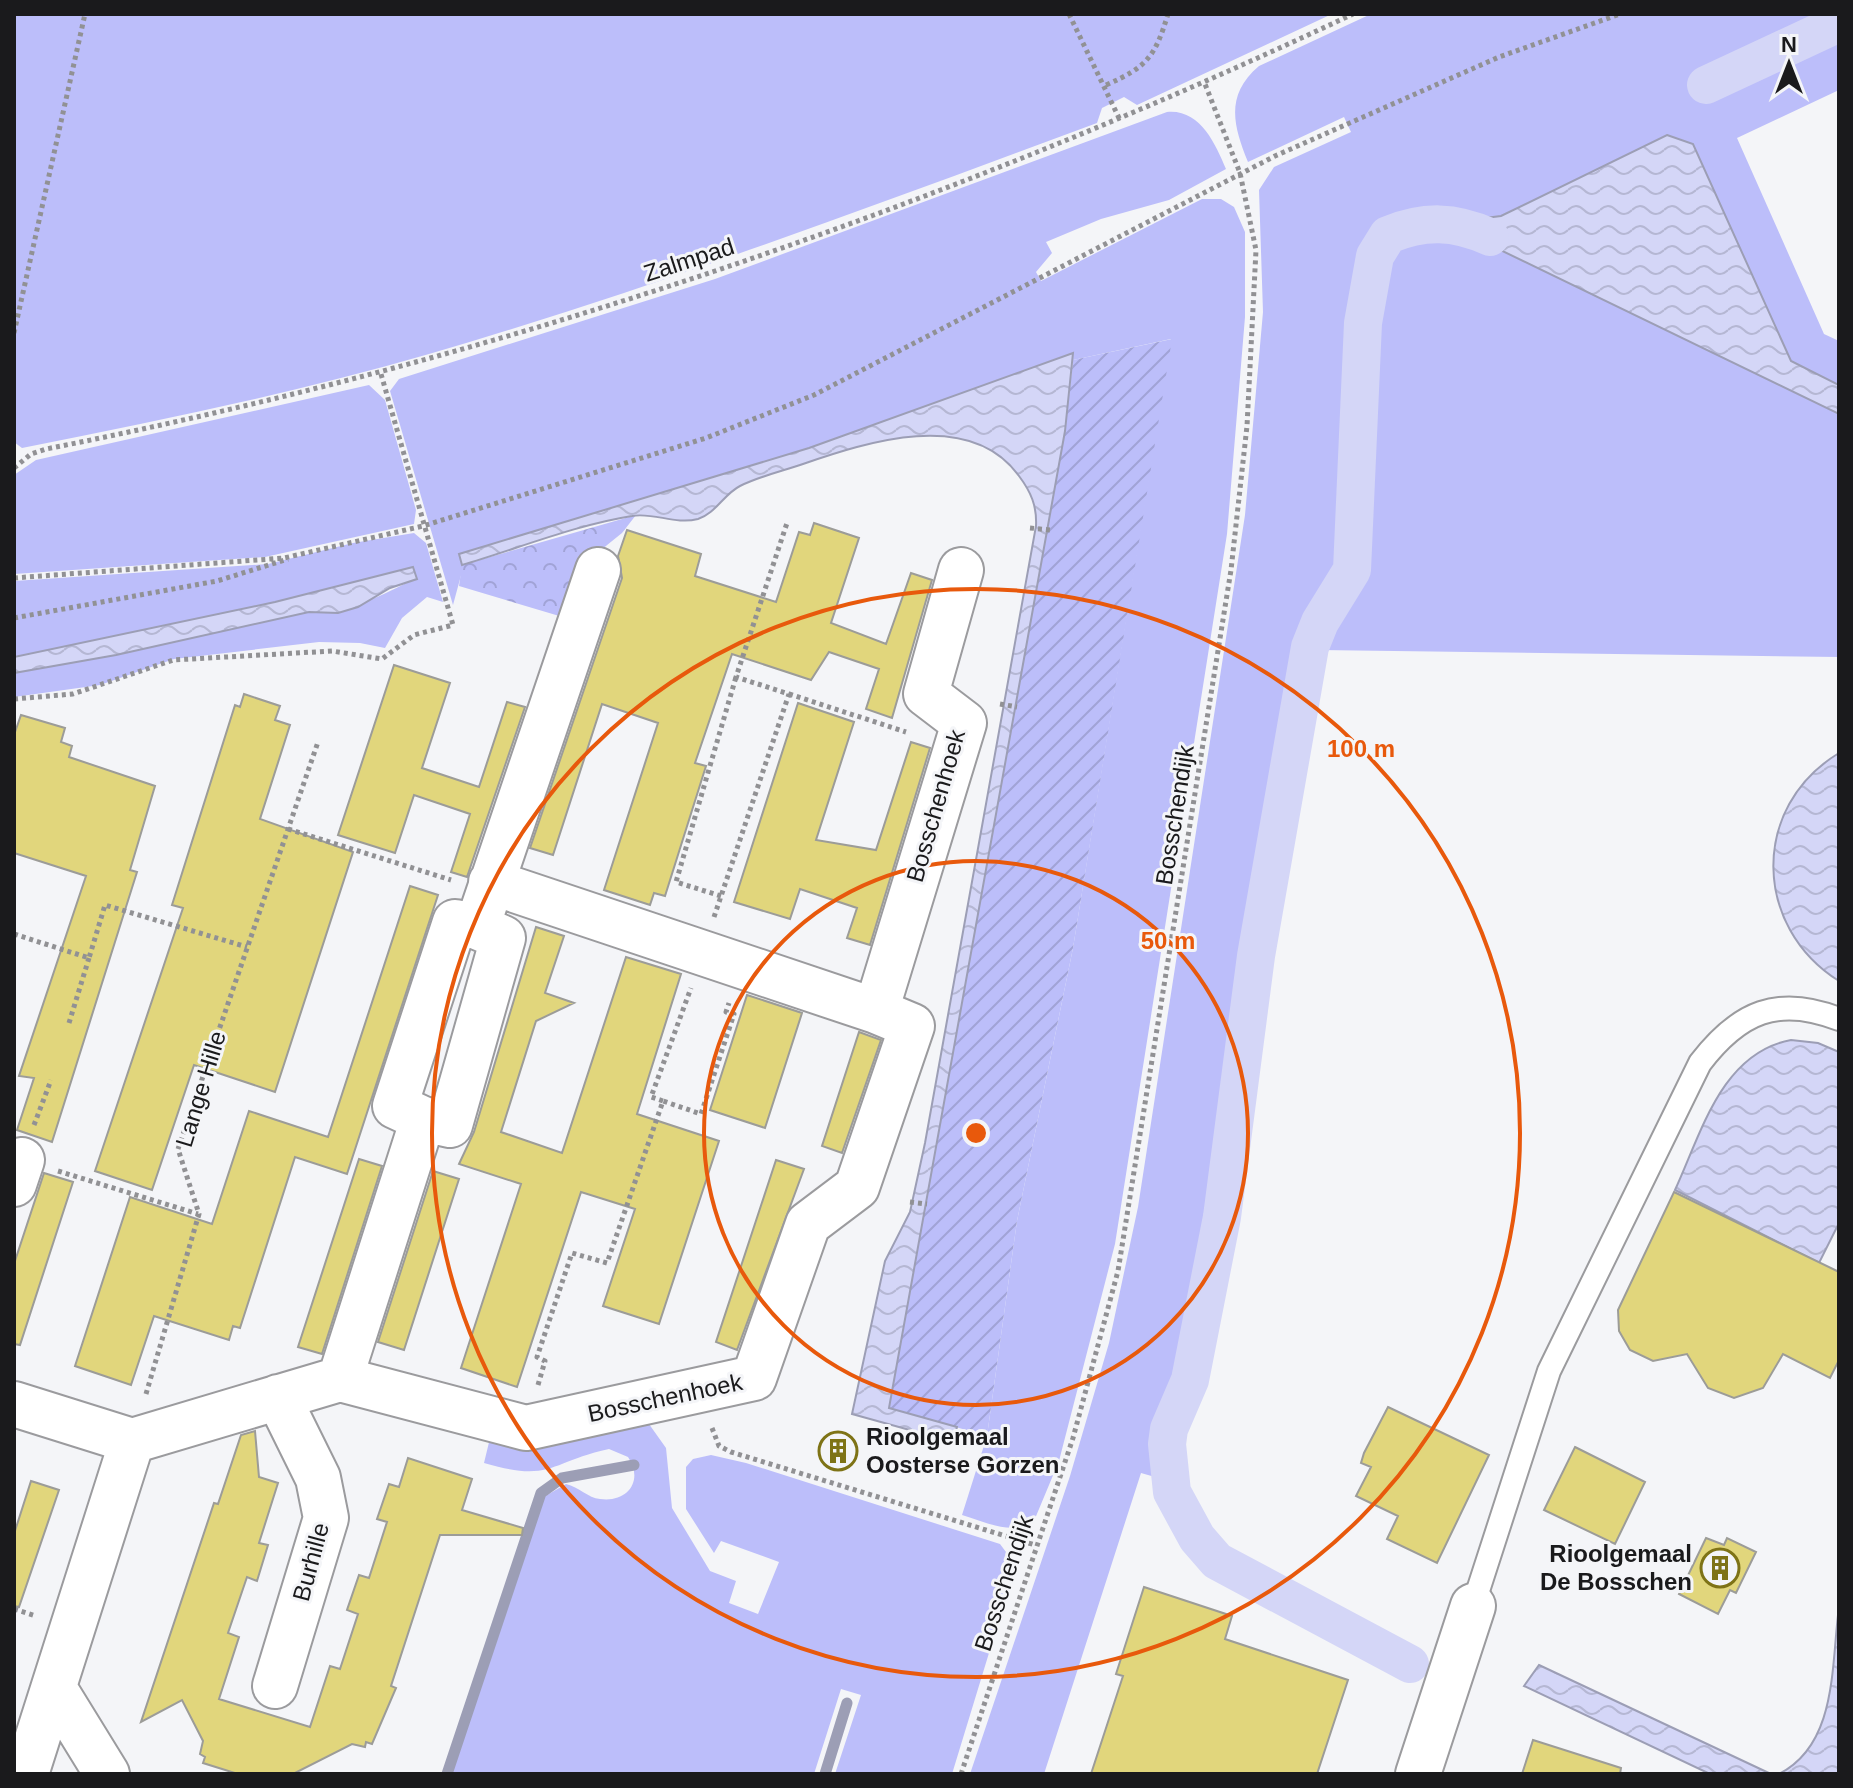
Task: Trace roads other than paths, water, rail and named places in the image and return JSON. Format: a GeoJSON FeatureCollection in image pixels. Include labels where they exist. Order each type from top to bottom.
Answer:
{"type":"FeatureCollection","features":[{"type":"Feature","properties":{"kind":"street"},"geometry":{"type":"LineString","coordinates":[[14,1404],[132,1441],[340,1379],[423,1119],[450,1125],[503,938],[485,900],[570,662],[598,570]]}},
{"type":"Feature","properties":{"kind":"street","name":"Bosschenhoek"},"geometry":{"type":"LineString","coordinates":[[876,1011],[964,723],[926,694],[961,570]]}},
{"type":"Feature","properties":{"kind":"street","name":"Bosschenhoek"},"geometry":{"type":"LineString","coordinates":[[340,1379],[526,1428],[705,1392],[754,1378],[808,1224],[857,1187],[912,1026],[876,1011],[704,970],[485,900]]}},
{"type":"Feature","properties":{"kind":"street","name":"Burhille"},"geometry":{"type":"LineString","coordinates":[[275,1686],[326,1518],[318,1478],[278,1397]]}},
{"type":"Feature","properties":{"kind":"street"},"geometry":{"type":"LineString","coordinates":[[26,1774],[132,1441]]}},
{"type":"Feature","properties":{"kind":"street"},"geometry":{"type":"LineString","coordinates":[[1418,1774],[1473,1606]]}},
{"type":"Feature","properties":{"kind":"street"},"geometry":{"type":"LineString","coordinates":[[54,1688],[107,1774]]}},
{"type":"Feature","properties":{"kind":"lane"},"geometry":{"type":"LineString","coordinates":[[1473,1606],[1549,1371],[1700,1063],[1742,1020],[1765,1011],[1807,1008],[1839,1019]]}},
{"type":"Feature","properties":{"kind":"water"},"geometry":{"type":"Polygon","coordinates":[[[1667,135],[1693,144],[1791,361],[1839,385],[1839,414],[1488,244],[1440,231],[1445,212],[1477,219],[1501,216],[1667,135]]]}},
{"type":"Feature","properties":{"kind":"water"},"geometry":{"type":"Polygon","coordinates":[[[1073,353],[1065,431],[889,1408],[957,1427],[953,1442],[852,1414],[885,1261],[910,1212],[925,1143],[1036,526],[1034,506],[1027,488],[998,455],[974,442],[917,436],[857,447],[755,479],[734,490],[698,519],[632,516],[568,531],[462,565],[459,554],[809,448],[1073,353]]]}},
{"type":"Feature","properties":{"kind":"water"},"geometry":{"type":"Polygon","coordinates":[[[413,567],[417,579],[390,588],[358,607],[338,613],[309,612],[116,655],[14,673],[14,657],[275,602],[413,567]]]}},
{"type":"Feature","properties":{"kind":"water"},"geometry":{"type":"Polygon","coordinates":[[[1839,753],[1839,981],[1811,958],[1790,930],[1778,899],[1773,867],[1777,835],[1789,804],[1810,776],[1839,753]]]}},
{"type":"Feature","properties":{"kind":"water"},"geometry":{"type":"Polygon","coordinates":[[[1791,1040],[1818,1043],[1839,1052],[1839,1223],[1819,1263],[1675,1190],[1705,1121],[1730,1078],[1747,1061],[1767,1048],[1791,1040]]]}},
{"type":"Feature","properties":{"kind":"water"},"geometry":{"type":"Polygon","coordinates":[[[1839,1607],[1838,1774],[1779,1774],[1798,1761],[1822,1723],[1832,1677],[1839,1607]]]}},
{"type":"Feature","properties":{"kind":"water"},"geometry":{"type":"Polygon","coordinates":[[[1539,1665],[1771,1774],[1710,1774],[1524,1686],[1539,1665]]]}},
{"type":"Feature","properties":{"kind":"waterway"},"geometry":{"type":"LineString","coordinates":[[1706,85],[1839,23]]}},
{"type":"Feature","properties":{"kind":"waterway"},"geometry":{"type":"LineString","coordinates":[[1410,1664],[1217,1561],[1197,1538],[1172,1492],[1167,1444],[1169,1429],[1190,1380],[1222,1217],[1256,956],[1310,647],[1320,622],[1352,570],[1363,323],[1375,256],[1388,235],[1414,227],[1452,225],[1490,237]]}},
{"type":"Feature","properties":{"kind":"waterway"},"geometry":{"type":"LineString","coordinates":[[447,1774],[541,1493],[562,1478],[634,1465]]}},
{"type":"Feature","properties":{"kind":"waterway"},"geometry":{"type":"LineString","coordinates":[[825,1774],[847,1703]]}},
{"type":"Feature","properties":{"kind":"place","name":"Rioolgemaal Oosterse Gorzen"},"geometry":{"type":"Point","coordinates":[838,1451]}},
{"type":"Feature","properties":{"kind":"place","name":"Rioolgemaal De Bosschen"},"geometry":{"type":"Point","coordinates":[1720,1568]}}]}
